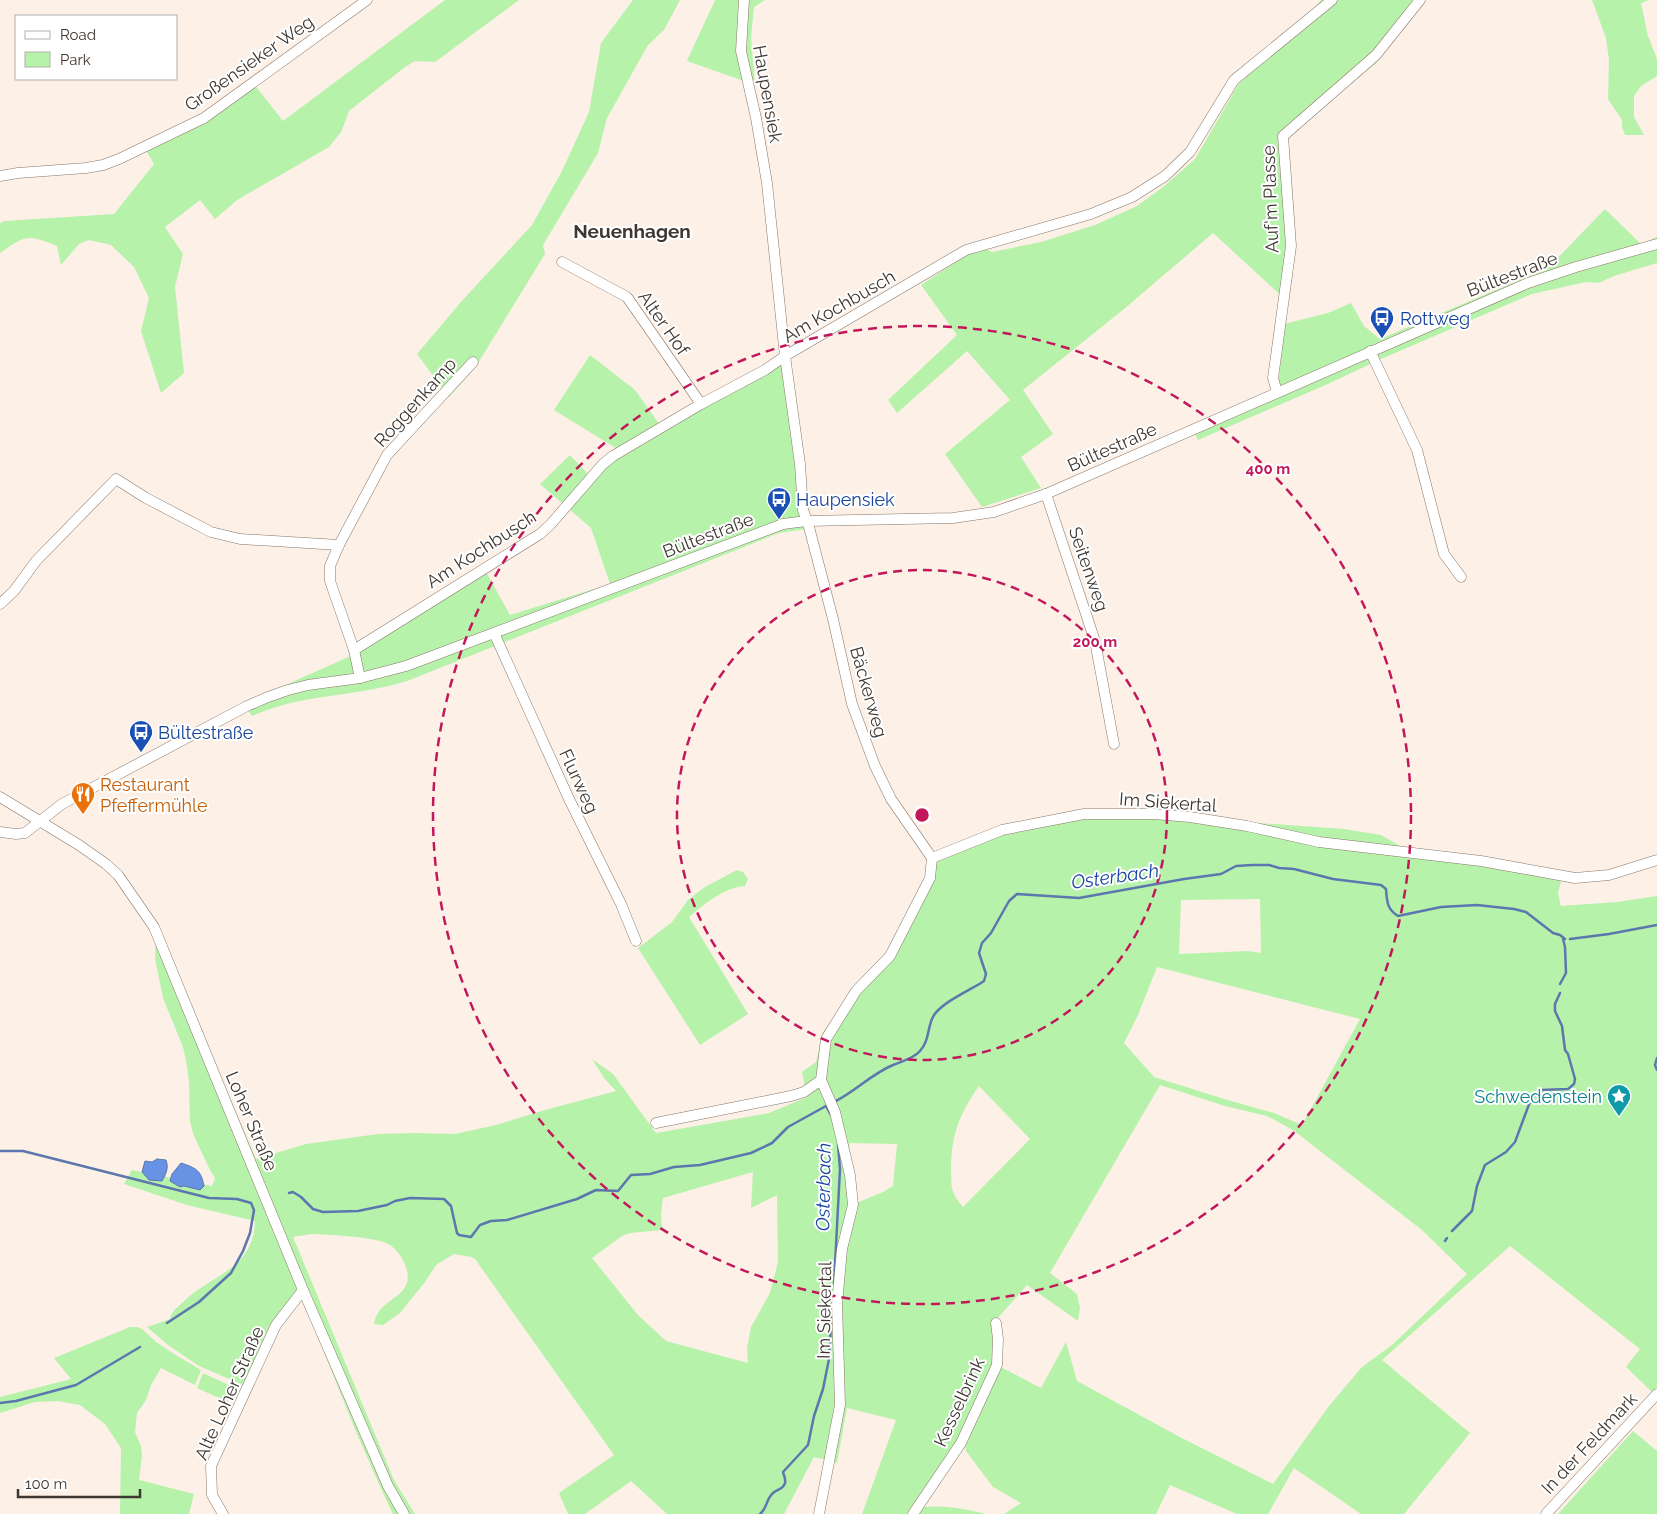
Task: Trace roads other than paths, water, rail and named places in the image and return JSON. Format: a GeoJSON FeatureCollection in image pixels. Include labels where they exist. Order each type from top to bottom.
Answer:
{"type":"FeatureCollection","features":[{"type":"Feature","properties":{"kind":"street","name":"Großensieker Weg"},"geometry":{"type":"LineString","coordinates":[[0,176],[86,168],[119,159],[204,118],[367,0]]}},
{"type":"Feature","properties":{"kind":"street","name":"Haupensiek"},"geometry":{"type":"LineString","coordinates":[[744,0],[740,51],[756,118],[767,183],[785,356],[800,464],[803,510],[806,521]]}},
{"type":"Feature","properties":{"kind":"street","name":"Am Kochbusch"},"geometry":{"type":"LineString","coordinates":[[354,650],[540,534],[550,525],[602,464],[701,404],[766,370],[785,356],[966,250],[1091,214],[1132,197],[1166,176],[1190,152],[1234,80],[1332,0]]}},
{"type":"Feature","properties":{"kind":"street","name":"Auf'm Plasse"},"geometry":{"type":"LineString","coordinates":[[1277,392],[1273,378],[1291,246],[1283,136],[1376,55],[1420,0]]}},
{"type":"Feature","properties":{"kind":"street","name":"Bültestraße"},"geometry":{"type":"LineString","coordinates":[[0,832],[16,834],[25,832],[62,804],[261,700],[288,690],[308,685],[360,678],[406,666],[772,528],[793,522],[953,518],[994,512],[1046,494],[1528,283],[1657,244]]}},
{"type":"Feature","properties":{"kind":"street","name":"Alter Hof"},"geometry":{"type":"LineString","coordinates":[[562,262],[627,297],[701,404]]}},
{"type":"Feature","properties":{"kind":"street"},"geometry":{"type":"LineString","coordinates":[[1370,351],[1417,450],[1444,554],[1461,577]]}},
{"type":"Feature","properties":{"kind":"street","name":"Roggenkamp"},"geometry":{"type":"LineString","coordinates":[[360,678],[354,650],[330,581],[330,566],[339,544],[387,456],[474,362]]}},
{"type":"Feature","properties":{"kind":"street"},"geometry":{"type":"LineString","coordinates":[[0,604],[14,591],[36,561],[116,479],[146,498],[211,532],[240,539],[339,544]]}},
{"type":"Feature","properties":{"kind":"street","name":"Seitenweg"},"geometry":{"type":"LineString","coordinates":[[1046,494],[1096,641],[1114,744]]}},
{"type":"Feature","properties":{"kind":"street","name":"Bäckerweg"},"geometry":{"type":"LineString","coordinates":[[806,521],[833,619],[852,704],[891,799],[932,858]]}},
{"type":"Feature","properties":{"kind":"street","name":"Flurweg"},"geometry":{"type":"LineString","coordinates":[[494,634],[569,800],[621,904],[636,941]]}},
{"type":"Feature","properties":{"kind":"street","name":"Loher Straße"},"geometry":{"type":"LineString","coordinates":[[0,797],[79,845],[118,875],[154,927],[303,1290],[388,1486],[404,1514]]}},
{"type":"Feature","properties":{"kind":"street","name":"Im Siekertal"},"geometry":{"type":"LineString","coordinates":[[932,858],[1002,830],[1084,814],[1154,814],[1238,824],[1319,842],[1481,861],[1575,878],[1609,875],[1657,860]]}},
{"type":"Feature","properties":{"kind":"street"},"geometry":{"type":"LineString","coordinates":[[656,1123],[791,1096],[804,1092],[820,1080],[826,1040],[856,991],[890,956],[930,878],[932,858]]}},
{"type":"Feature","properties":{"kind":"street","name":"Im Siekertal"},"geometry":{"type":"LineString","coordinates":[[819,1514],[840,1405],[837,1304],[842,1249],[853,1205],[850,1175],[830,1103],[820,1080]]}},
{"type":"Feature","properties":{"kind":"street","name":"Alte Loher Straße"},"geometry":{"type":"LineString","coordinates":[[223,1514],[212,1495],[211,1466],[276,1325],[303,1290]]}},
{"type":"Feature","properties":{"kind":"street","name":"Kesselbrink"},"geometry":{"type":"LineString","coordinates":[[912,1514],[961,1443],[997,1365],[998,1339],[996,1323]]}},
{"type":"Feature","properties":{"kind":"street","name":"In der Feldmark"},"geometry":{"type":"LineString","coordinates":[[1546,1514],[1657,1394]]}},
{"type":"Feature","properties":{"kind":"water"},"geometry":{"type":"Polygon","coordinates":[[[157,1159],[166,1160],[167,1163],[167,1171],[162,1181],[149,1180],[142,1172],[145,1161],[152,1162],[157,1159]]]}},
{"type":"Feature","properties":{"kind":"water"},"geometry":{"type":"Polygon","coordinates":[[[181,1163],[197,1170],[204,1186],[200,1190],[184,1186],[180,1187],[170,1181],[172,1174],[181,1163]]]}},
{"type":"Feature","properties":{"kind":"waterway","name":"Osterbach"},"geometry":{"type":"LineString","coordinates":[[834,1102],[885,1069],[917,1054],[925,1043],[930,1023],[935,1013],[947,1003],[984,981],[986,974],[979,953],[982,943],[991,933],[1009,901],[1017,894],[1079,898],[1221,874],[1236,866],[1269,865],[1333,879],[1381,885],[1386,889],[1390,908],[1398,916],[1441,907],[1477,905],[1514,909],[1526,912],[1553,933],[1565,939]]}},
{"type":"Feature","properties":{"kind":"waterway","name":"Osterbach"},"geometry":{"type":"LineString","coordinates":[[1570,939],[1657,925]]}},
{"type":"Feature","properties":{"kind":"waterway"},"geometry":{"type":"LineString","coordinates":[[1560,984],[1566,973],[1563,939]]}},
{"type":"Feature","properties":{"kind":"waterway"},"geometry":{"type":"LineString","coordinates":[[1452,1231],[1472,1211],[1477,1186],[1485,1165],[1506,1152],[1515,1142],[1531,1099],[1540,1090],[1568,1089],[1574,1084],[1575,1079],[1568,1054],[1565,1050],[1562,1026],[1555,1011],[1555,1004],[1560,993]]}},
{"type":"Feature","properties":{"kind":"waterway"},"geometry":{"type":"LineString","coordinates":[[1657,1058],[1655,1065],[1657,1070]]}},
{"type":"Feature","properties":{"kind":"waterway","name":"Osterbach"},"geometry":{"type":"LineString","coordinates":[[829,1104],[826,1106],[831,1115]]}},
{"type":"Feature","properties":{"kind":"waterway"},"geometry":{"type":"LineString","coordinates":[[289,1193],[293,1192],[313,1209],[323,1212],[358,1211],[410,1198],[444,1199],[451,1206],[457,1233],[471,1237],[480,1225],[491,1221],[507,1220],[577,1199],[596,1190],[618,1191],[631,1175],[650,1174],[674,1167],[700,1165],[751,1153],[772,1143],[788,1127],[826,1106]]}},
{"type":"Feature","properties":{"kind":"waterway","name":"Osterbach"},"geometry":{"type":"LineString","coordinates":[[834,1284],[840,1169],[838,1145]]}},
{"type":"Feature","properties":{"kind":"waterway"},"geometry":{"type":"LineString","coordinates":[[0,1151],[23,1151],[209,1198],[237,1199],[251,1203],[254,1210],[250,1233],[231,1273],[199,1302],[167,1323]]}},
{"type":"Feature","properties":{"kind":"waterway","name":"Osterbach"},"geometry":{"type":"LineString","coordinates":[[760,1514],[771,1495],[784,1485],[783,1472],[808,1445],[829,1359],[832,1307]]}},
{"type":"Feature","properties":{"kind":"waterway"},"geometry":{"type":"LineString","coordinates":[[0,1403],[16,1401],[76,1385],[140,1347]]}},
{"type":"Feature","properties":{"kind":"place","name":"Rottweg"},"geometry":{"type":"Point","coordinates":[1382,339]}},
{"type":"Feature","properties":{"kind":"place","name":"Haupensiek"},"geometry":{"type":"Point","coordinates":[779,520]}},
{"type":"Feature","properties":{"kind":"place","name":"Bültestraße"},"geometry":{"type":"Point","coordinates":[141,753]}},
{"type":"Feature","properties":{"kind":"place","name":"Restaurant Pfeffermühle"},"geometry":{"type":"Point","coordinates":[83,815]}},
{"type":"Feature","properties":{"kind":"place","name":"Schwedenstein"},"geometry":{"type":"Point","coordinates":[1619,1117]}},
{"type":"Feature","properties":{"kind":"district","name":"Neuenhagen"},"geometry":{"type":"Point","coordinates":[632,231]}}]}
